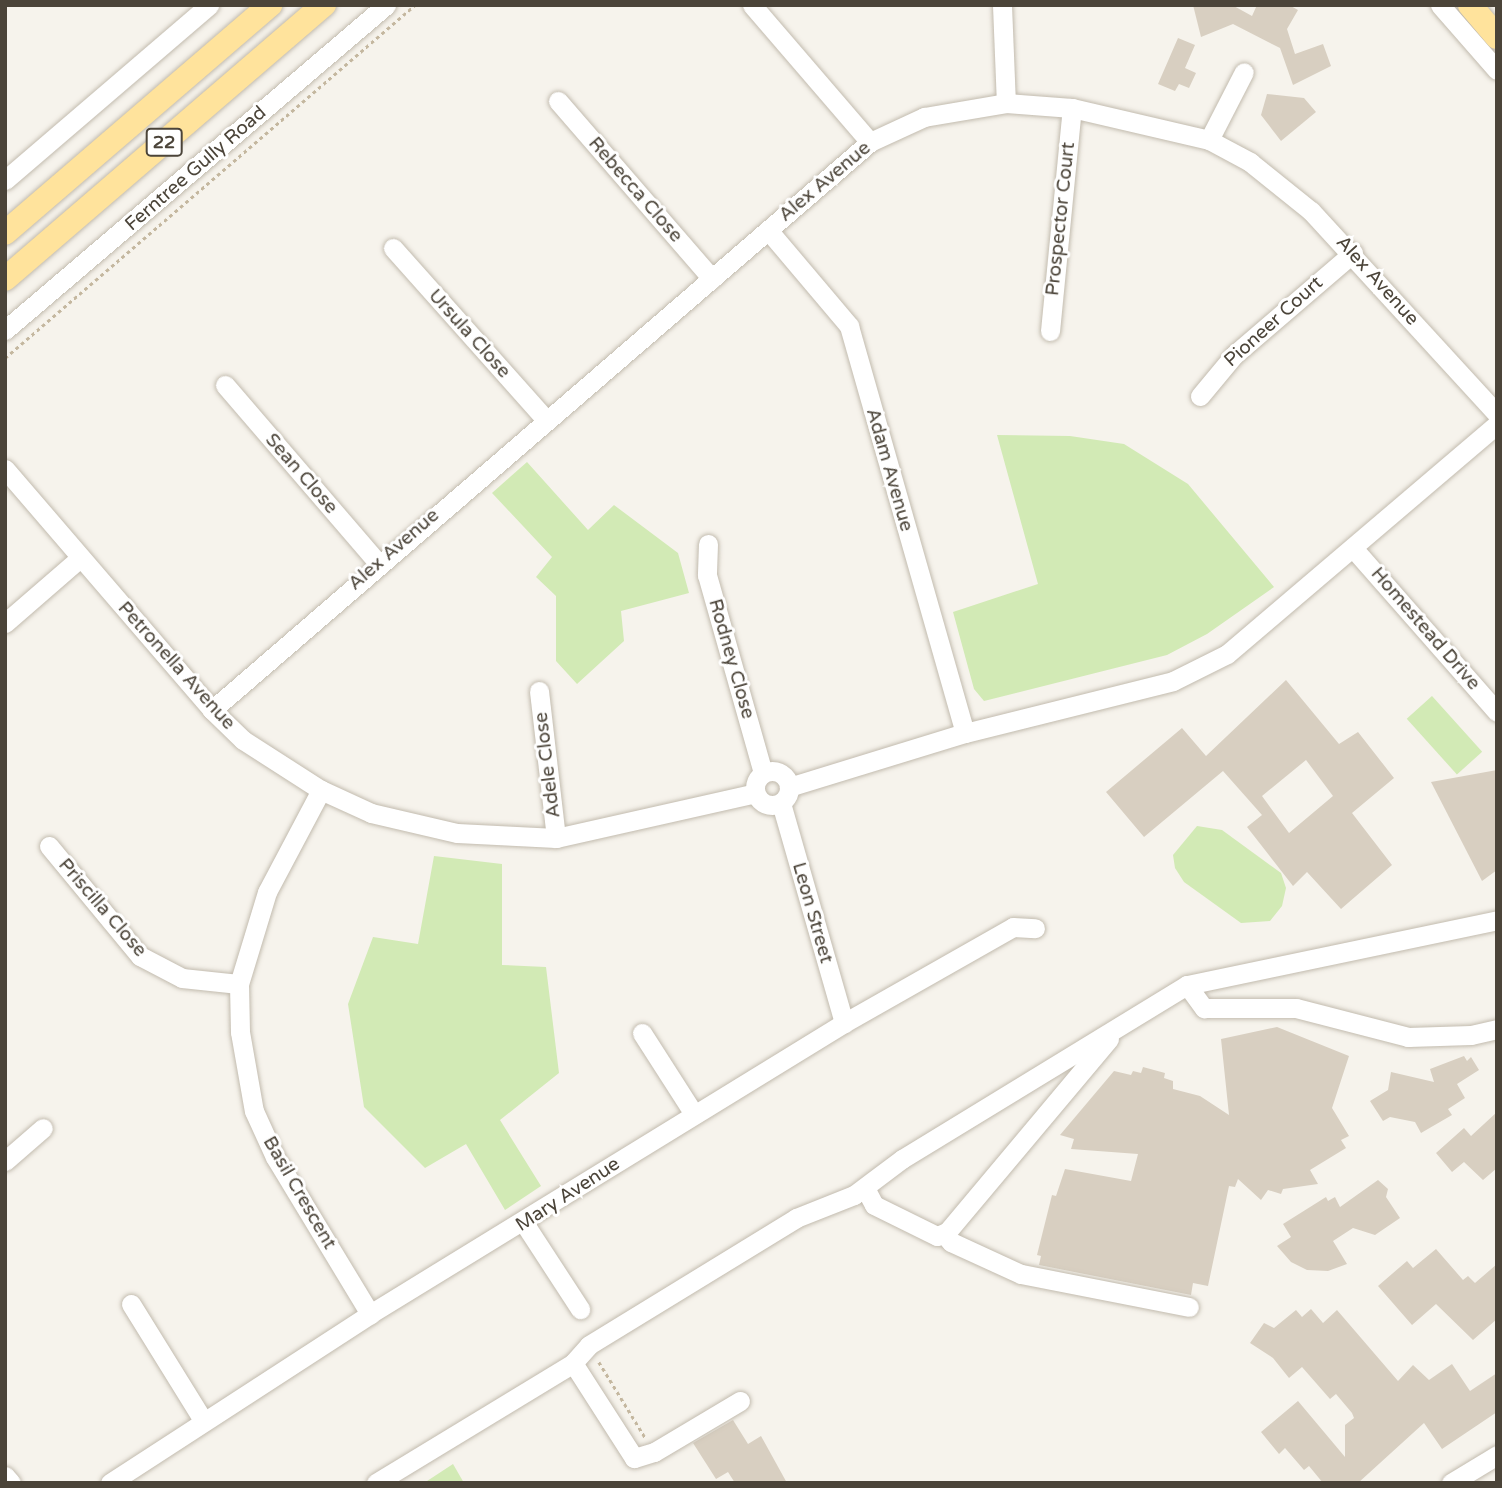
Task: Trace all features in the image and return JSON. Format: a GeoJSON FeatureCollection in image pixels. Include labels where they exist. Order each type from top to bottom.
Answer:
{"type":"FeatureCollection","features":[{"type":"Feature","properties":{"kind":"main road","name":"22"},"geometry":{"type":"LineString","coordinates":[[5,233],[270,5]]}},
{"type":"Feature","properties":{"kind":"main road","name":"22"},"geometry":{"type":"LineString","coordinates":[[5,279],[324,5]]}},
{"type":"Feature","properties":{"kind":"main road"},"geometry":{"type":"LineString","coordinates":[[1470,5],[1497,37]]}},
{"type":"Feature","properties":{"kind":"street"},"geometry":{"type":"LineString","coordinates":[[5,180],[209,5]]}},
{"type":"Feature","properties":{"kind":"street","name":"Ferntree Gully Road"},"geometry":{"type":"LineString","coordinates":[[5,330],[386,5]]}},
{"type":"Feature","properties":{"kind":"street"},"geometry":{"type":"LineString","coordinates":[[752,5],[870,142]]}},
{"type":"Feature","properties":{"kind":"street"},"geometry":{"type":"LineString","coordinates":[[1002,5],[1006,103]]}},
{"type":"Feature","properties":{"kind":"street"},"geometry":{"type":"LineString","coordinates":[[1440,5],[1497,70]]}},
{"type":"Feature","properties":{"kind":"street"},"geometry":{"type":"LineString","coordinates":[[1209,141],[1244,72]]}},
{"type":"Feature","properties":{"kind":"street","name":"Rebecca Close"},"geometry":{"type":"LineString","coordinates":[[558,101],[712,279]]}},
{"type":"Feature","properties":{"kind":"street","name":"Alex Avenue"},"geometry":{"type":"LineString","coordinates":[[212,710],[378,563],[870,142],[925,117],[1006,103],[1072,108],[1209,141],[1250,162],[1311,211],[1353,253],[1497,414]]}},
{"type":"Feature","properties":{"kind":"street","name":"Prospector Court"},"geometry":{"type":"LineString","coordinates":[[1050,331],[1072,108]]}},
{"type":"Feature","properties":{"kind":"street","name":"Adam Avenue"},"geometry":{"type":"LineString","coordinates":[[768,230],[849,326],[965,733]]}},
{"type":"Feature","properties":{"kind":"street","name":"Ursula Close"},"geometry":{"type":"LineString","coordinates":[[393,247],[546,420]]}},
{"type":"Feature","properties":{"kind":"street","name":"Pioneer Court"},"geometry":{"type":"LineString","coordinates":[[1200,396],[1234,355],[1353,253]]}},
{"type":"Feature","properties":{"kind":"street","name":"Sean Close"},"geometry":{"type":"LineString","coordinates":[[225,384],[378,563]]}},
{"type":"Feature","properties":{"kind":"street"},"geometry":{"type":"LineString","coordinates":[[785,795],[780,773],[763,773],[755,793],[765,804],[965,733],[1173,681],[1227,654],[1497,424]]}},
{"type":"Feature","properties":{"kind":"street","name":"Petronella Avenue"},"geometry":{"type":"LineString","coordinates":[[5,469],[212,710],[243,740],[321,790],[371,813],[417,826],[516,839],[556,838],[631,825],[755,793]]}},
{"type":"Feature","properties":{"kind":"street","name":"Rodney Close"},"geometry":{"type":"LineString","coordinates":[[708,544],[707,575],[763,773]]}},
{"type":"Feature","properties":{"kind":"street","name":"Homestead Drive"},"geometry":{"type":"LineString","coordinates":[[1353,548],[1493,699]]}},
{"type":"Feature","properties":{"kind":"street"},"geometry":{"type":"LineString","coordinates":[[5,623],[80,558]]}},
{"type":"Feature","properties":{"kind":"street","name":"Adele Close"},"geometry":{"type":"LineString","coordinates":[[539,691],[556,838]]}},
{"type":"Feature","properties":{"kind":"street","name":"Basil Crescent"},"geometry":{"type":"LineString","coordinates":[[321,790],[267,892],[239,984],[244,1070],[254,1111],[275,1157],[370,1314]]}},
{"type":"Feature","properties":{"kind":"street","name":"Leon Street"},"geometry":{"type":"LineString","coordinates":[[785,795],[844,1023]]}},
{"type":"Feature","properties":{"kind":"street","name":"Priscilla Close"},"geometry":{"type":"LineString","coordinates":[[49,846],[140,956],[182,978],[239,984]]}},
{"type":"Feature","properties":{"kind":"street"},"geometry":{"type":"LineString","coordinates":[[376,1483],[573,1363],[589,1345],[796,1218],[865,1188],[902,1159],[1187,985],[1497,920]]}},
{"type":"Feature","properties":{"kind":"street","name":"Mary Avenue"},"geometry":{"type":"LineString","coordinates":[[110,1483],[203,1420],[370,1314],[524,1223],[694,1114],[844,1023],[1013,927],[1035,928]]}},
{"type":"Feature","properties":{"kind":"street"},"geometry":{"type":"LineString","coordinates":[[1187,985],[1204,1008],[1296,1008],[1408,1037],[1471,1035],[1497,1029]]}},
{"type":"Feature","properties":{"kind":"street"},"geometry":{"type":"LineString","coordinates":[[865,1188],[874,1205],[937,1236],[944,1234],[1121,1025]]}},
{"type":"Feature","properties":{"kind":"street"},"geometry":{"type":"LineString","coordinates":[[642,1033],[694,1114]]}},
{"type":"Feature","properties":{"kind":"street"},"geometry":{"type":"LineString","coordinates":[[5,1161],[43,1128]]}},
{"type":"Feature","properties":{"kind":"street"},"geometry":{"type":"LineString","coordinates":[[524,1223],[580,1309]]}},
{"type":"Feature","properties":{"kind":"street"},"geometry":{"type":"LineString","coordinates":[[944,1234],[951,1242],[1021,1273],[1189,1307]]}},
{"type":"Feature","properties":{"kind":"street"},"geometry":{"type":"LineString","coordinates":[[131,1304],[203,1420]]}},
{"type":"Feature","properties":{"kind":"street"},"geometry":{"type":"LineString","coordinates":[[573,1363],[634,1458],[654,1452],[740,1401]]}},
{"type":"Feature","properties":{"kind":"street"},"geometry":{"type":"LineString","coordinates":[[1451,1483],[1497,1455]]}},
{"type":"Feature","properties":{"kind":"street"},"geometry":{"type":"LineString","coordinates":[[5,1476],[11,1483]]}},
{"type":"Feature","properties":{"kind":"path"},"geometry":{"type":"LineString","coordinates":[[5,358],[415,5]]}},
{"type":"Feature","properties":{"kind":"path"},"geometry":{"type":"LineString","coordinates":[[589,1345],[654,1452]]}},
{"type":"Feature","properties":{"kind":"green space"},"geometry":{"type":"Polygon","coordinates":[[[997,435],[1070,436],[1124,444],[1188,484],[1274,587],[1207,634],[1167,655],[984,701],[974,689],[953,612],[1038,584],[997,435]]]}},
{"type":"Feature","properties":{"kind":"green space"},"geometry":{"type":"Polygon","coordinates":[[[527,462],[588,530],[614,505],[678,553],[689,593],[621,611],[624,641],[577,684],[556,661],[556,596],[536,577],[552,557],[492,493],[527,462]]]}},
{"type":"Feature","properties":{"kind":"green space"},"geometry":{"type":"Polygon","coordinates":[[[1432,696],[1482,752],[1457,774],[1407,719],[1432,696]]]}},
{"type":"Feature","properties":{"kind":"green space"},"geometry":{"type":"Polygon","coordinates":[[[1197,826],[1222,830],[1281,873],[1286,888],[1282,906],[1270,921],[1241,923],[1184,882],[1175,868],[1173,855],[1197,826]]]}},
{"type":"Feature","properties":{"kind":"green space"},"geometry":{"type":"Polygon","coordinates":[[[434,856],[502,864],[502,965],[546,967],[559,1073],[500,1120],[541,1186],[505,1210],[466,1144],[425,1168],[364,1107],[348,1004],[373,937],[418,944],[434,856]]]}},
{"type":"Feature","properties":{"kind":"green space"},"geometry":{"type":"Polygon","coordinates":[[[453,1464],[464,1483],[424,1483],[453,1464]]]}},
{"type":"Feature","properties":{"kind":"building"},"geometry":{"type":"Polygon","coordinates":[[[1193,5],[1232,5],[1252,16],[1257,5],[1289,5],[1298,10],[1287,29],[1295,54],[1323,44],[1331,66],[1293,85],[1280,48],[1233,24],[1201,37],[1193,5]]]}},
{"type":"Feature","properties":{"kind":"building"},"geometry":{"type":"Polygon","coordinates":[[[1178,38],[1195,45],[1185,68],[1196,73],[1189,88],[1179,84],[1175,91],[1158,84],[1178,38]]]}},
{"type":"Feature","properties":{"kind":"building"},"geometry":{"type":"Polygon","coordinates":[[[1267,94],[1304,98],[1316,112],[1281,141],[1261,115],[1267,94]]]}},
{"type":"Feature","properties":{"kind":"building"},"geometry":{"type":"Polygon","coordinates":[[[1286,680],[1339,744],[1358,732],[1394,778],[1352,813],[1392,865],[1341,909],[1307,872],[1293,886],[1247,827],[1262,815],[1223,771],[1144,837],[1106,792],[1182,728],[1206,756],[1286,680]],[[1306,760],[1262,796],[1289,833],[1333,796],[1306,760]]]}},
{"type":"Feature","properties":{"kind":"building"},"geometry":{"type":"Polygon","coordinates":[[[1497,770],[1497,870],[1482,881],[1431,782],[1497,770]]]}},
{"type":"Feature","properties":{"kind":"building"},"geometry":{"type":"Polygon","coordinates":[[[1277,1027],[1349,1056],[1332,1108],[1349,1136],[1341,1140],[1346,1148],[1310,1170],[1318,1184],[1283,1189],[1281,1194],[1268,1190],[1261,1200],[1238,1179],[1235,1187],[1229,1186],[1208,1286],[1193,1283],[1191,1295],[1039,1265],[1041,1256],[1037,1255],[1052,1195],[1056,1196],[1065,1169],[1131,1181],[1138,1154],[1071,1149],[1074,1139],[1060,1135],[1114,1071],[1131,1075],[1133,1071],[1141,1073],[1143,1067],[1165,1073],[1164,1078],[1173,1081],[1173,1089],[1200,1096],[1229,1115],[1221,1039],[1277,1027]]]}},
{"type":"Feature","properties":{"kind":"building"},"geometry":{"type":"Polygon","coordinates":[[[1464,1056],[1467,1061],[1471,1057],[1479,1070],[1457,1084],[1465,1098],[1448,1109],[1452,1115],[1421,1133],[1415,1122],[1390,1117],[1383,1121],[1370,1101],[1388,1090],[1391,1072],[1434,1082],[1430,1069],[1464,1056]]]}},
{"type":"Feature","properties":{"kind":"building"},"geometry":{"type":"Polygon","coordinates":[[[1497,1112],[1497,1168],[1483,1180],[1464,1162],[1452,1172],[1436,1153],[1464,1128],[1471,1136],[1497,1112]]]}},
{"type":"Feature","properties":{"kind":"building"},"geometry":{"type":"Polygon","coordinates":[[[1378,1180],[1388,1189],[1386,1197],[1400,1218],[1375,1235],[1353,1228],[1333,1241],[1347,1264],[1328,1271],[1307,1270],[1291,1262],[1277,1246],[1291,1237],[1283,1224],[1326,1197],[1328,1201],[1335,1197],[1340,1207],[1378,1180]]]}},
{"type":"Feature","properties":{"kind":"building"},"geometry":{"type":"Polygon","coordinates":[[[1436,1249],[1463,1280],[1468,1276],[1475,1283],[1497,1264],[1497,1319],[1473,1340],[1436,1304],[1412,1325],[1378,1286],[1407,1261],[1413,1268],[1436,1249]]]}},
{"type":"Feature","properties":{"kind":"building"},"geometry":{"type":"Polygon","coordinates":[[[1311,1309],[1323,1323],[1337,1310],[1398,1381],[1413,1365],[1429,1380],[1452,1364],[1470,1391],[1497,1373],[1497,1412],[1442,1449],[1424,1423],[1358,1483],[1323,1483],[1309,1466],[1304,1470],[1285,1448],[1279,1454],[1261,1432],[1298,1401],[1345,1457],[1345,1425],[1354,1418],[1352,1413],[1336,1394],[1330,1399],[1302,1367],[1289,1378],[1273,1358],[1250,1343],[1264,1323],[1274,1328],[1296,1310],[1302,1317],[1311,1309]]]}},
{"type":"Feature","properties":{"kind":"building"},"geometry":{"type":"Polygon","coordinates":[[[733,1420],[748,1444],[761,1436],[787,1483],[735,1483],[728,1472],[716,1479],[693,1443],[733,1420]]]}}]}
